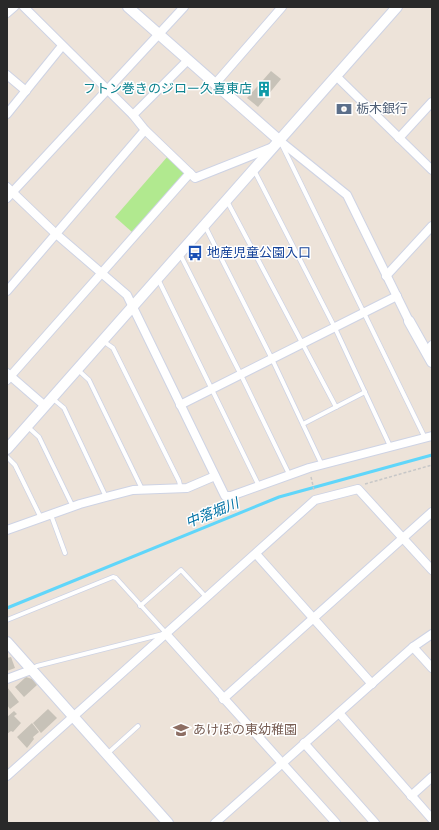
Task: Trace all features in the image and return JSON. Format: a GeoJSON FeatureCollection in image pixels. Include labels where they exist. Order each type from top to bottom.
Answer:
{"type":"FeatureCollection","features":[{"type":"Feature","properties":{"kind":"street"},"geometry":{"type":"LineString","coordinates":[[7,13],[14,7]]}},
{"type":"Feature","properties":{"kind":"street"},"geometry":{"type":"LineString","coordinates":[[24,7],[106,90],[133,115],[145,130],[195,178],[278,144]]}},
{"type":"Feature","properties":{"kind":"street"},"geometry":{"type":"LineString","coordinates":[[128,7],[215,84],[278,144],[347,195],[409,321],[429,348],[432,362]]}},
{"type":"Feature","properties":{"kind":"street"},"geometry":{"type":"LineString","coordinates":[[184,7],[9,193],[125,293],[225,496],[259,486],[289,474],[428,437]]}},
{"type":"Feature","properties":{"kind":"street"},"geometry":{"type":"LineString","coordinates":[[215,84],[282,7]]}},
{"type":"Feature","properties":{"kind":"street"},"geometry":{"type":"LineString","coordinates":[[7,449],[278,144],[397,7]]}},
{"type":"Feature","properties":{"kind":"street"},"geometry":{"type":"LineString","coordinates":[[7,114],[62,46]]}},
{"type":"Feature","properties":{"kind":"street"},"geometry":{"type":"LineString","coordinates":[[133,115],[188,60]]}},
{"type":"Feature","properties":{"kind":"street"},"geometry":{"type":"LineString","coordinates":[[7,75],[26,91]]}},
{"type":"Feature","properties":{"kind":"street"},"geometry":{"type":"LineString","coordinates":[[336,76],[432,170]]}},
{"type":"Feature","properties":{"kind":"street"},"geometry":{"type":"LineString","coordinates":[[399,138],[432,102]]}},
{"type":"Feature","properties":{"kind":"street"},"geometry":{"type":"LineString","coordinates":[[7,291],[55,233],[145,130]]}},
{"type":"Feature","properties":{"kind":"street"},"geometry":{"type":"LineString","coordinates":[[49,402],[8,376],[190,173]]}},
{"type":"Feature","properties":{"kind":"street"},"geometry":{"type":"LineString","coordinates":[[386,276],[432,226]]}},
{"type":"Feature","properties":{"kind":"street"},"geometry":{"type":"LineString","coordinates":[[180,405],[304,344],[396,296]]}},
{"type":"Feature","properties":{"kind":"street"},"geometry":{"type":"LineString","coordinates":[[7,530],[106,497],[142,489],[181,489],[215,476]]}},
{"type":"Feature","properties":{"kind":"street"},"geometry":{"type":"LineString","coordinates":[[7,776],[315,500],[358,489],[432,570]]}},
{"type":"Feature","properties":{"kind":"street"},"geometry":{"type":"LineString","coordinates":[[223,699],[432,512]]}},
{"type":"Feature","properties":{"kind":"street"},"geometry":{"type":"LineString","coordinates":[[256,554],[372,684]]}},
{"type":"Feature","properties":{"kind":"street"},"geometry":{"type":"LineString","coordinates":[[166,634],[336,823]]}},
{"type":"Feature","properties":{"kind":"street"},"geometry":{"type":"LineString","coordinates":[[215,823],[413,647],[432,634]]}},
{"type":"Feature","properties":{"kind":"street"},"geometry":{"type":"LineString","coordinates":[[7,642],[168,823]]}},
{"type":"Feature","properties":{"kind":"street"},"geometry":{"type":"LineString","coordinates":[[413,647],[432,668]]}},
{"type":"Feature","properties":{"kind":"street"},"geometry":{"type":"LineString","coordinates":[[7,679],[31,670]]}},
{"type":"Feature","properties":{"kind":"street"},"geometry":{"type":"LineString","coordinates":[[339,713],[432,819]]}},
{"type":"Feature","properties":{"kind":"street"},"geometry":{"type":"LineString","coordinates":[[304,744],[371,822]]}},
{"type":"Feature","properties":{"kind":"street"},"geometry":{"type":"LineString","coordinates":[[412,796],[432,777]]}},
{"type":"Feature","properties":{"kind":"lane"},"geometry":{"type":"LineString","coordinates":[[278,144],[363,313],[428,437]]}},
{"type":"Feature","properties":{"kind":"lane"},"geometry":{"type":"LineString","coordinates":[[254,170],[335,328],[390,446]]}},
{"type":"Feature","properties":{"kind":"lane"},"geometry":{"type":"LineString","coordinates":[[227,201],[336,407]]}},
{"type":"Feature","properties":{"kind":"lane"},"geometry":{"type":"LineString","coordinates":[[205,226],[272,360],[322,465]]}},
{"type":"Feature","properties":{"kind":"lane"},"geometry":{"type":"LineString","coordinates":[[180,254],[289,474]]}},
{"type":"Feature","properties":{"kind":"lane"},"geometry":{"type":"LineString","coordinates":[[158,278],[259,486]]}},
{"type":"Feature","properties":{"kind":"lane"},"geometry":{"type":"LineString","coordinates":[[103,341],[113,348],[179,481],[181,489]]}},
{"type":"Feature","properties":{"kind":"lane"},"geometry":{"type":"LineString","coordinates":[[78,369],[89,380],[142,489]]}},
{"type":"Feature","properties":{"kind":"lane"},"geometry":{"type":"LineString","coordinates":[[303,424],[365,392]]}},
{"type":"Feature","properties":{"kind":"lane"},"geometry":{"type":"LineString","coordinates":[[49,402],[64,408],[106,497]]}},
{"type":"Feature","properties":{"kind":"lane"},"geometry":{"type":"LineString","coordinates":[[27,426],[39,437],[73,507]]}},
{"type":"Feature","properties":{"kind":"lane"},"geometry":{"type":"LineString","coordinates":[[7,457],[15,465],[41,518]]}},
{"type":"Feature","properties":{"kind":"lane"},"geometry":{"type":"LineString","coordinates":[[51,515],[65,553]]}},
{"type":"Feature","properties":{"kind":"lane"},"geometry":{"type":"LineString","coordinates":[[140,606],[181,570],[206,597]]}},
{"type":"Feature","properties":{"kind":"lane"},"geometry":{"type":"LineString","coordinates":[[7,620],[113,577],[116,578],[166,634],[37,666],[31,670]]}},
{"type":"Feature","properties":{"kind":"lane"},"geometry":{"type":"LineString","coordinates":[[107,754],[138,726]]}},
{"type":"Feature","properties":{"kind":"path"},"geometry":{"type":"LineString","coordinates":[[358,489],[361,485],[432,465]]}},
{"type":"Feature","properties":{"kind":"path"},"geometry":{"type":"LineString","coordinates":[[311,479],[315,495]]}},
{"type":"Feature","properties":{"kind":"green space"},"geometry":{"type":"Polygon","coordinates":[[[168,156],[184,172],[182,177],[132,232],[115,217],[168,156]]]}},
{"type":"Feature","properties":{"kind":"building","name":"フトン巻きのジロー久喜東店"},"geometry":{"type":"Polygon","coordinates":[[[271,71],[281,79],[258,107],[247,98],[271,71]]]}},
{"type":"Feature","properties":{"kind":"building"},"geometry":{"type":"Polygon","coordinates":[[[11,657],[15,668],[7,671],[7,658],[11,657]]]}},
{"type":"Feature","properties":{"kind":"building"},"geometry":{"type":"Polygon","coordinates":[[[26,677],[32,679],[37,685],[24,697],[15,687],[26,677]]]}},
{"type":"Feature","properties":{"kind":"building"},"geometry":{"type":"Polygon","coordinates":[[[7,687],[19,702],[10,709],[7,705],[7,687]]]}},
{"type":"Feature","properties":{"kind":"building"},"geometry":{"type":"Polygon","coordinates":[[[48,709],[57,718],[41,733],[33,723],[48,709]]]}},
{"type":"Feature","properties":{"kind":"building"},"geometry":{"type":"Polygon","coordinates":[[[14,711],[17,714],[14,716],[21,723],[13,732],[11,731],[7,734],[7,717],[14,711]]]}},
{"type":"Feature","properties":{"kind":"building"},"geometry":{"type":"Polygon","coordinates":[[[32,723],[39,732],[33,737],[34,739],[27,748],[17,737],[32,723]]]}},
{"type":"Feature","properties":{"kind":"waterway","name":"中落堀川"},"geometry":{"type":"LineString","coordinates":[[7,608],[279,497],[432,455]]}},
{"type":"Feature","properties":{"kind":"place","name":"フトン巻きのジロー久喜東店"},"geometry":{"type":"Point","coordinates":[264,89]}},
{"type":"Feature","properties":{"kind":"place","name":"栃木銀行"},"geometry":{"type":"Point","coordinates":[344,109]}},
{"type":"Feature","properties":{"kind":"place","name":"地産児童公園入口"},"geometry":{"type":"Point","coordinates":[195,253]}},
{"type":"Feature","properties":{"kind":"place","name":"あけぼの東幼稚園"},"geometry":{"type":"Point","coordinates":[181,730]}}]}
